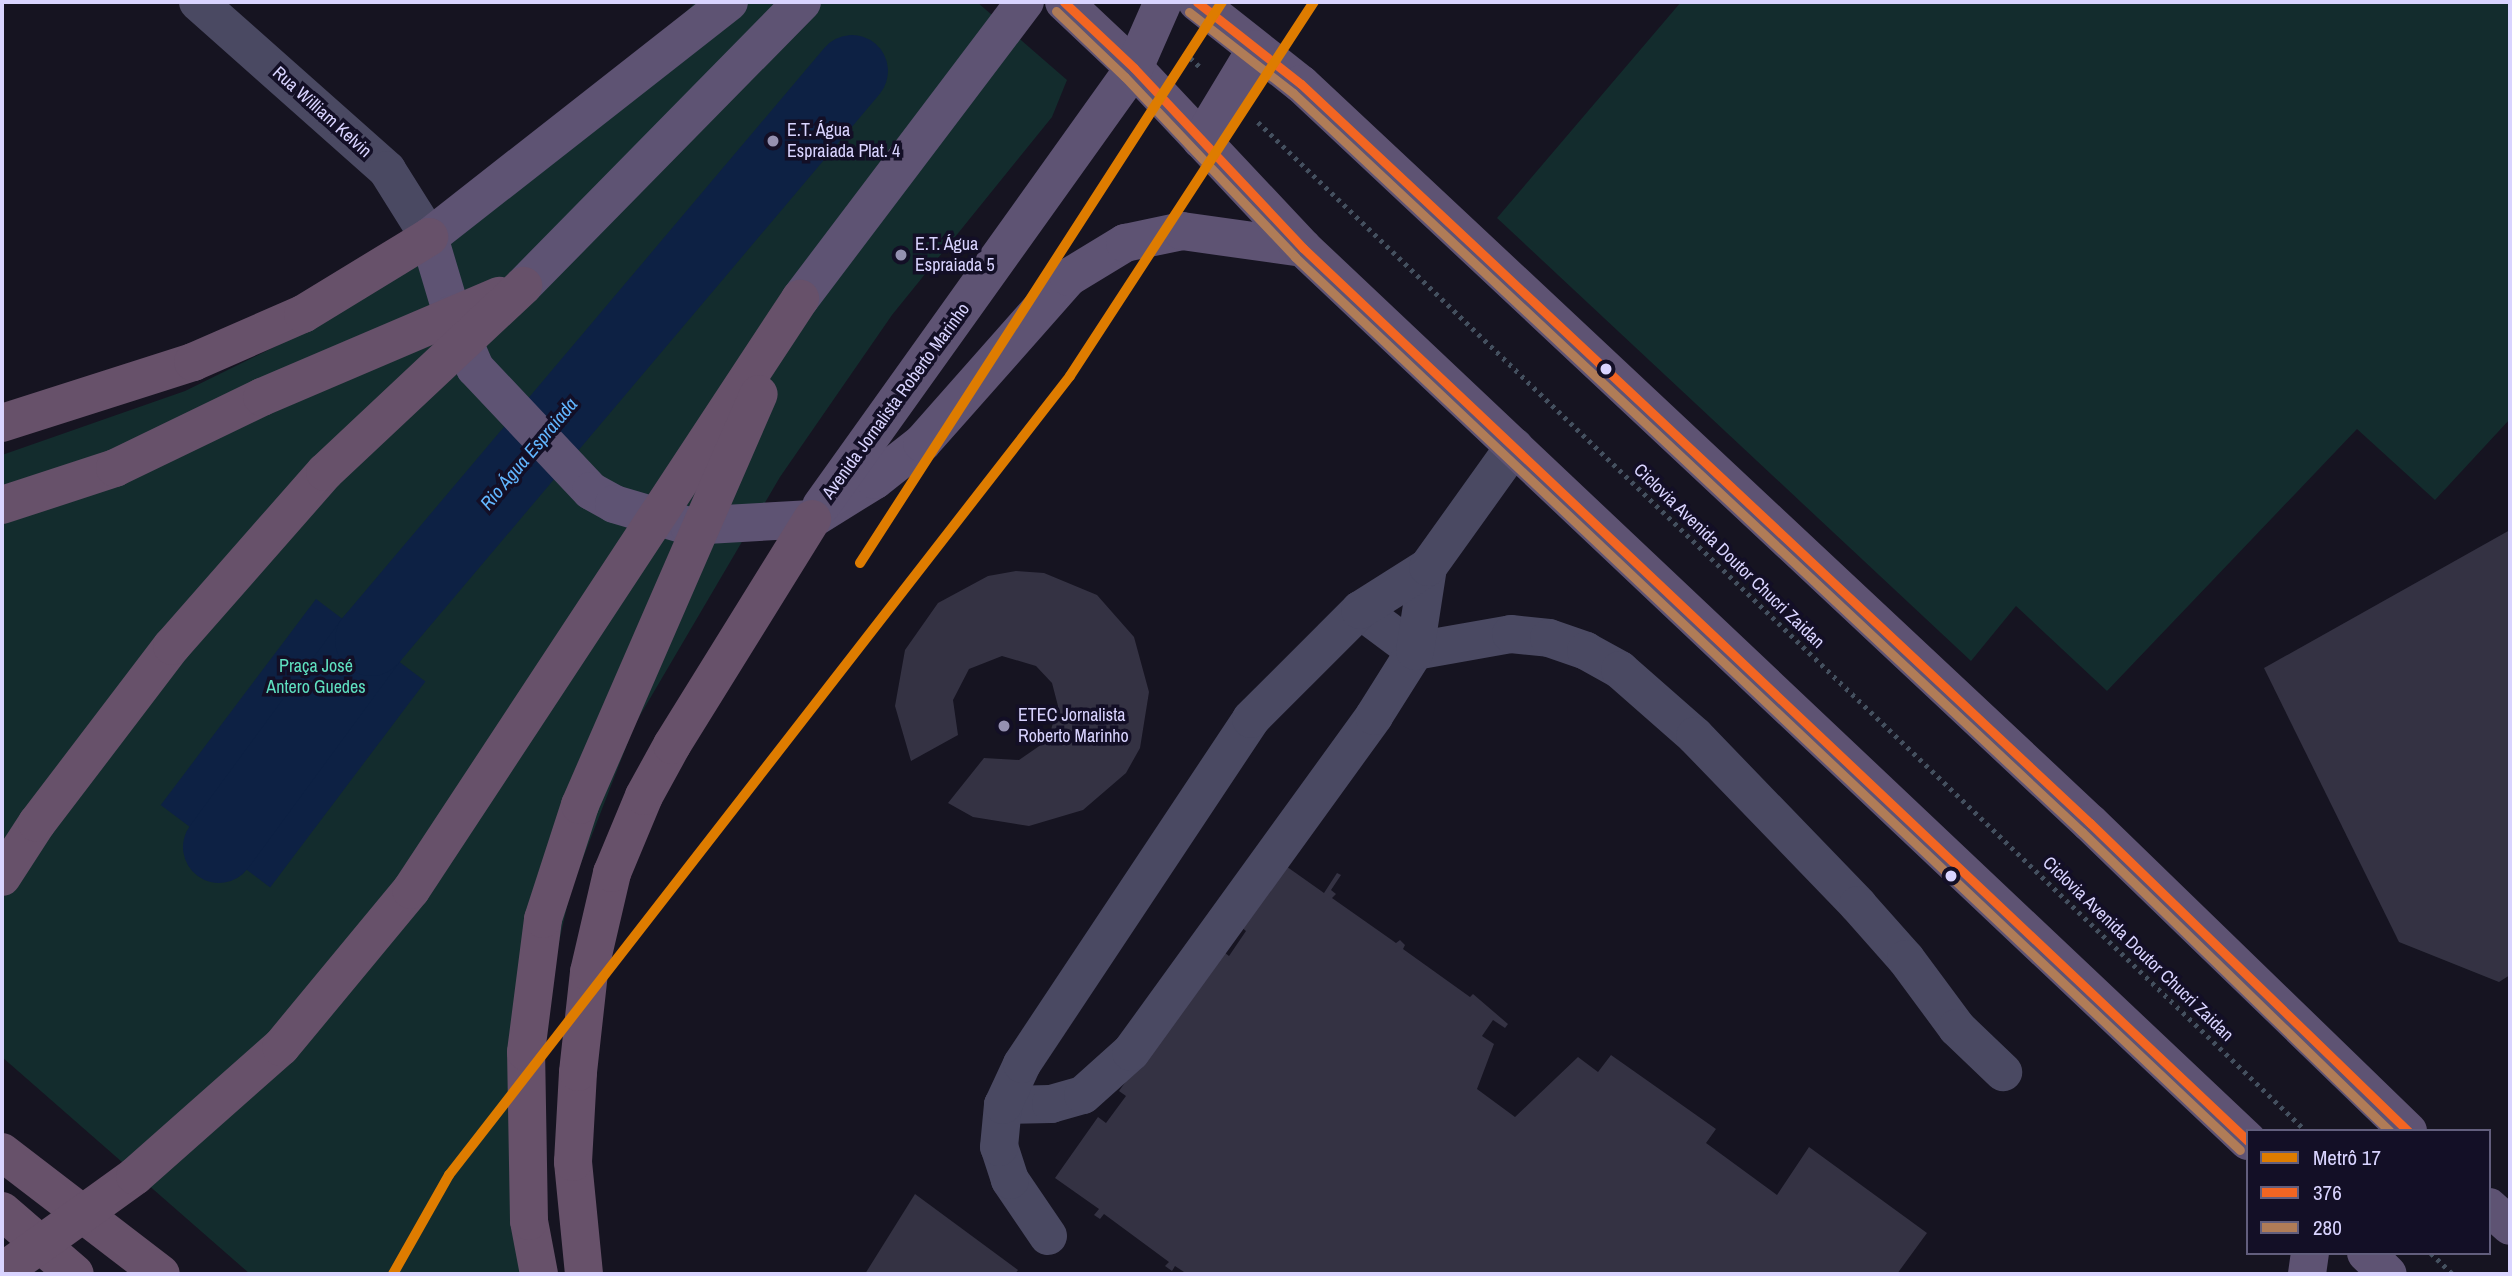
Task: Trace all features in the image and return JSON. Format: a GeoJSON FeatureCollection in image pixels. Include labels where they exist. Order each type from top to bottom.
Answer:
{"type":"FeatureCollection","features":[{"type":"Feature","properties":{"kind":"highway"},"geometry":{"type":"LineString","coordinates":[[2,423],[193,362],[303,314],[429,237]]}},
{"type":"Feature","properties":{"kind":"highway"},"geometry":{"type":"LineString","coordinates":[[2,505],[115,468],[262,397],[523,286]]}},
{"type":"Feature","properties":{"kind":"highway"},"geometry":{"type":"LineString","coordinates":[[2,877],[37,823],[172,646],[298,503],[523,286]]}},
{"type":"Feature","properties":{"kind":"highway"},"geometry":{"type":"LineString","coordinates":[[2,1272],[135,1176],[281,1047],[411,890],[800,299]]}},
{"type":"Feature","properties":{"kind":"highway"},"geometry":{"type":"LineString","coordinates":[[539,1274],[529,1221],[526,1052],[543,919],[580,805],[800,299]]}},
{"type":"Feature","properties":{"kind":"highway"},"geometry":{"type":"LineString","coordinates":[[585,1265],[573,1163],[578,1072],[589,972],[611,873],[644,796],[672,745],[812,519]]}},
{"type":"Feature","properties":{"kind":"highway"},"geometry":{"type":"LineString","coordinates":[[2,1152],[161,1274]]}},
{"type":"Feature","properties":{"kind":"highway"},"geometry":{"type":"LineString","coordinates":[[2,1211],[75,1274]]}},
{"type":"Feature","properties":{"kind":"main road"},"geometry":{"type":"LineString","coordinates":[[729,2],[429,237],[452,314],[475,368],[591,491],[641,515],[689,526],[812,519],[876,480],[922,443],[1069,277],[1125,243],[1182,231],[1303,248]]}},
{"type":"Feature","properties":{"kind":"main road"},"geometry":{"type":"LineString","coordinates":[[523,286],[802,2]]}},
{"type":"Feature","properties":{"kind":"main road"},"geometry":{"type":"LineString","coordinates":[[800,299],[1025,2]]}},
{"type":"Feature","properties":{"kind":"main road"},"geometry":{"type":"LineString","coordinates":[[1064,2],[1134,68],[1303,248],[2246,1138]]}},
{"type":"Feature","properties":{"kind":"main road"},"geometry":{"type":"LineString","coordinates":[[1197,2],[1301,84],[2080,814],[2406,1129]]}},
{"type":"Feature","properties":{"kind":"main road"},"geometry":{"type":"LineString","coordinates":[[1239,2],[1301,84]]}},
{"type":"Feature","properties":{"kind":"main road","name":"Avenida Jornalista Roberto Marinho"},"geometry":{"type":"LineString","coordinates":[[812,519],[1134,68],[1159,13]]}},
{"type":"Feature","properties":{"kind":"main road"},"geometry":{"type":"LineString","coordinates":[[1200,139],[1256,49]]}},
{"type":"Feature","properties":{"kind":"main road"},"geometry":{"type":"LineString","coordinates":[[2491,1209],[2510,1226]]}},
{"type":"Feature","properties":{"kind":"main road"},"geometry":{"type":"LineString","coordinates":[[2307,1274],[2310,1255]]}},
{"type":"Feature","properties":{"kind":"main road"},"geometry":{"type":"LineString","coordinates":[[2368,1255],[2388,1274]]}},
{"type":"Feature","properties":{"kind":"street","name":"Rua William Kelvin"},"geometry":{"type":"LineString","coordinates":[[211,6],[387,170],[429,237]]}},
{"type":"Feature","properties":{"kind":"street"},"geometry":{"type":"LineString","coordinates":[[1048,1236],[1010,1180],[999,1147],[1003,1105],[1021,1065],[1251,719],[1360,610],[1428,567],[1514,447]]}},
{"type":"Feature","properties":{"kind":"street"},"geometry":{"type":"LineString","coordinates":[[1003,1105],[1051,1104],[1083,1095],[1131,1052],[1374,716],[1415,651],[1428,567]]}},
{"type":"Feature","properties":{"kind":"street"},"geometry":{"type":"LineString","coordinates":[[1360,610],[1415,651],[1511,634],[1549,638],[1620,670],[1695,736],[1858,905],[1906,960],[1957,1028],[2003,1072]]}},
{"type":"Feature","properties":{"kind":"path","name":"Ciclovia Avenida Doutor Chucri Zaidan"},"geometry":{"type":"LineString","coordinates":[[1159,13],[1229,94],[2304,1129]]}},
{"type":"Feature","properties":{"kind":"path"},"geometry":{"type":"LineString","coordinates":[[2433,1255],[2453,1274]]}},
{"type":"Feature","properties":{"kind":"green space","name":"Praça José Antero Guedes"},"geometry":{"type":"Polygon","coordinates":[[[696,2],[977,2],[1067,80],[1052,117],[892,315],[780,477],[635,724],[571,889],[545,1004],[534,1129],[548,1274],[250,1274],[2,1057],[2,455],[185,391],[313,328],[471,220],[696,2]]]}},
{"type":"Feature","properties":{"kind":"green space"},"geometry":{"type":"Polygon","coordinates":[[[1681,2],[2510,2],[2510,419],[2435,500],[2357,429],[2107,691],[2016,606],[1971,661],[1497,218],[1681,2]]]}},
{"type":"Feature","properties":{"kind":"water"},"geometry":{"type":"Polygon","coordinates":[[[316,599],[425,681],[270,887],[161,805],[316,599]]]}},
{"type":"Feature","properties":{"kind":"building"},"geometry":{"type":"Polygon","coordinates":[[[2510,530],[2510,975],[2499,982],[2399,942],[2264,668],[2510,530]]]}},
{"type":"Feature","properties":{"kind":"building"},"geometry":{"type":"Polygon","coordinates":[[[1016,571],[1044,573],[1097,595],[1134,637],[1149,692],[1140,748],[1126,773],[1083,810],[1029,826],[973,817],[948,803],[984,758],[1019,760],[1048,740],[1058,706],[1052,683],[1036,666],[1002,656],[969,669],[953,700],[958,735],[911,761],[895,706],[905,650],[938,603],[988,576],[1016,571]]]}},
{"type":"Feature","properties":{"kind":"building"},"geometry":{"type":"Polygon","coordinates":[[[1283,864],[1324,893],[1337,873],[1341,875],[1331,890],[1336,894],[1332,898],[1396,943],[1400,940],[1405,945],[1403,949],[1470,997],[1473,994],[1508,1024],[1505,1028],[1493,1020],[1482,1036],[1494,1044],[1477,1089],[1515,1117],[1578,1057],[1598,1072],[1611,1055],[1716,1129],[1706,1143],[1777,1195],[1809,1147],[1927,1233],[1897,1274],[1187,1274],[1175,1266],[1172,1271],[1165,1266],[1169,1262],[1104,1214],[1100,1219],[1094,1215],[1099,1209],[1055,1178],[1098,1117],[1106,1123],[1126,1096],[1119,1091],[1220,949],[1229,956],[1246,931],[1240,926],[1283,864]]]}},
{"type":"Feature","properties":{"kind":"building"},"geometry":{"type":"Polygon","coordinates":[[[915,1194],[1018,1270],[1015,1274],[865,1274],[915,1194]]]}},
{"type":"Feature","properties":{"kind":"waterway","name":"Rio Água Espraiada"},"geometry":{"type":"LineString","coordinates":[[219,847],[371,640],[852,71]]}},
{"type":"Feature","properties":{"kind":"metro line","name":"17"},"geometry":{"type":"LineString","coordinates":[[860,563],[1222,2]]}},
{"type":"Feature","properties":{"kind":"metro line","name":"17"},"geometry":{"type":"LineString","coordinates":[[393,1274],[449,1175],[1070,376],[1314,2]]}},
{"type":"Feature","properties":{"kind":"transit line","name":"376"},"geometry":{"type":"LineString","coordinates":[[1064,2],[1134,68],[1303,248],[2246,1139]]}},
{"type":"Feature","properties":{"kind":"transit line","name":"376"},"geometry":{"type":"LineString","coordinates":[[1197,2],[1301,84],[2090,823],[2406,1129]]}},
{"type":"Feature","properties":{"kind":"transit line","name":"280"},"geometry":{"type":"LineString","coordinates":[[1056,11],[1125,77],[1295,257],[2240,1150]]}},
{"type":"Feature","properties":{"kind":"transit line","name":"280"},"geometry":{"type":"LineString","coordinates":[[1189,12],[1293,93],[2082,832],[2388,1129]]}},
{"type":"Feature","properties":{"kind":"place","name":"E.T. Água Espraiada Plat. 4"},"geometry":{"type":"Point","coordinates":[773,141]}},
{"type":"Feature","properties":{"kind":"place","name":"E.T. Água Espraiada 5"},"geometry":{"type":"Point","coordinates":[901,255]}},
{"type":"Feature","properties":{"kind":"place","name":"ETEC Jornalista Roberto Marinho"},"geometry":{"type":"Point","coordinates":[1004,726]}}]}
